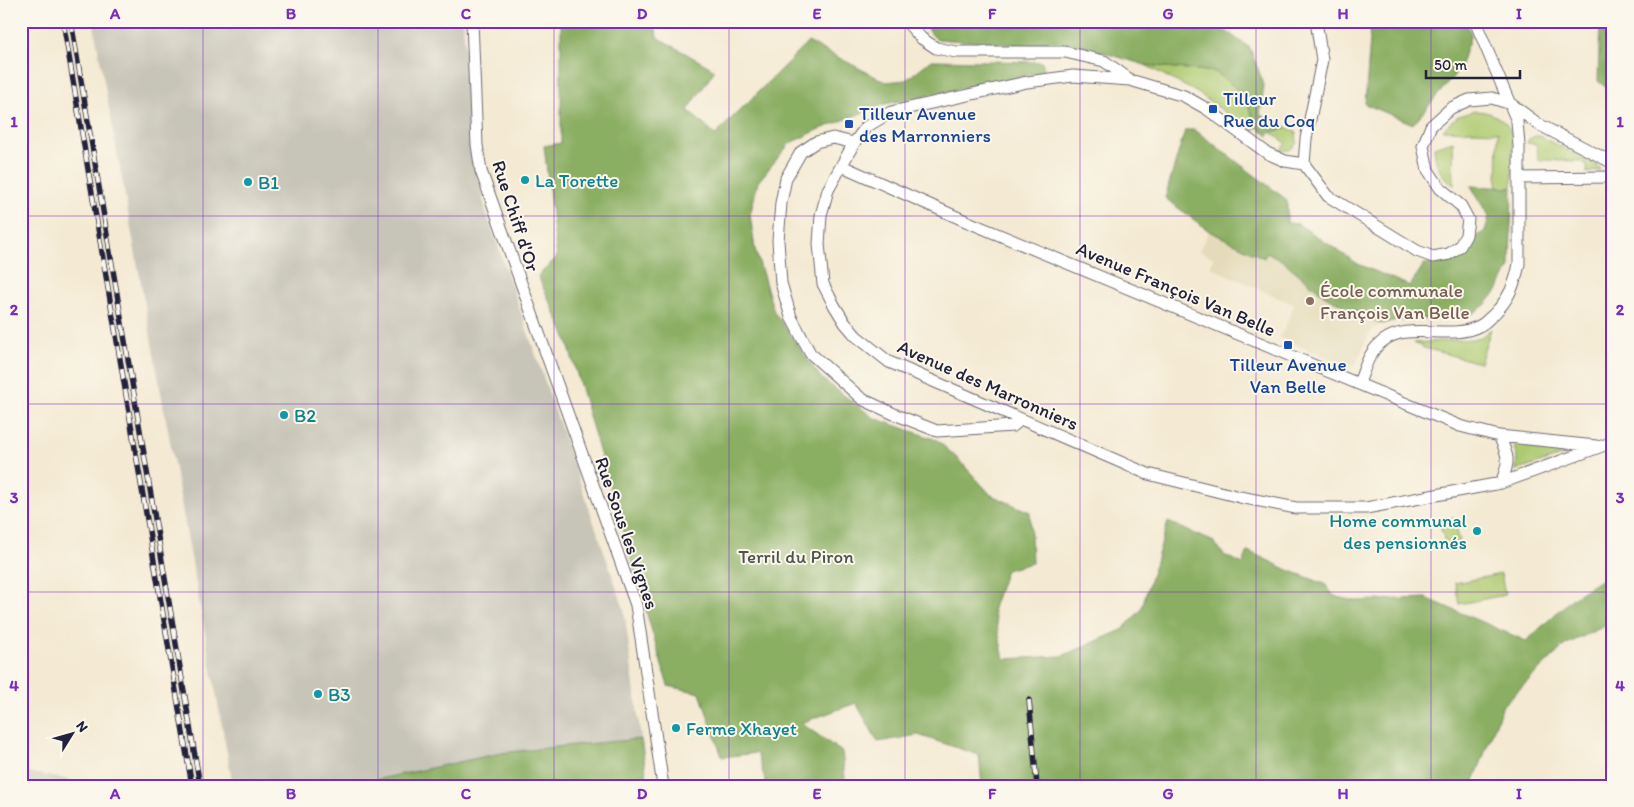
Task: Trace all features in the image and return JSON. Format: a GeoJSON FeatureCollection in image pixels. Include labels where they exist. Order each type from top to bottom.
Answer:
{"type":"FeatureCollection","features":[{"type":"Feature","properties":{"kind":"street","name":"Rue Chiff d'Or"},"geometry":{"type":"LineString","coordinates":[[472,21],[477,145],[481,171],[557,385]]}},
{"type":"Feature","properties":{"kind":"street"},"geometry":{"type":"LineString","coordinates":[[906,21],[921,38],[936,48],[956,52],[1066,52],[1104,61],[1130,80]]}},
{"type":"Feature","properties":{"kind":"street"},"geometry":{"type":"LineString","coordinates":[[1316,21],[1322,60],[1306,139],[1304,164],[1328,196],[1418,251],[1434,257],[1449,254],[1460,246],[1466,235],[1468,218],[1461,206],[1440,188],[1428,170],[1423,146],[1431,126],[1451,108],[1469,100],[1492,98],[1511,104],[1538,124],[1613,163]]}},
{"type":"Feature","properties":{"kind":"street"},"geometry":{"type":"LineString","coordinates":[[1359,383],[1370,354],[1383,340],[1400,333],[1466,331],[1481,326],[1502,306],[1516,282],[1519,264],[1517,121],[1475,21]]}},
{"type":"Feature","properties":{"kind":"street","name":"Avenue des Marronniers"},"geometry":{"type":"LineString","coordinates":[[1304,164],[1285,161],[1267,153],[1207,109],[1184,96],[1130,80],[1073,76],[1027,82],[891,112],[866,127],[854,143],[828,190],[821,215],[819,244],[823,284],[845,323],[856,336],[889,362],[1148,474],[1240,497],[1296,508],[1366,508],[1501,482],[1613,442]]}},
{"type":"Feature","properties":{"kind":"street"},"geometry":{"type":"LineString","coordinates":[[854,143],[833,138],[816,142],[801,152],[786,178],[781,203],[778,241],[781,283],[791,317],[810,353],[862,399],[937,431],[1013,426],[1021,419]]}},
{"type":"Feature","properties":{"kind":"street","name":"Avenue François Van Belle"},"geometry":{"type":"LineString","coordinates":[[842,166],[968,222],[1460,426],[1499,436],[1598,446]]}},
{"type":"Feature","properties":{"kind":"street"},"geometry":{"type":"LineString","coordinates":[[1519,178],[1613,177]]}},
{"type":"Feature","properties":{"kind":"street","name":"Rue Sous les Vignes"},"geometry":{"type":"LineString","coordinates":[[557,385],[636,605],[663,786]]}},
{"type":"Feature","properties":{"kind":"street"},"geometry":{"type":"LineString","coordinates":[[1499,436],[1506,452],[1508,466],[1501,482]]}},
{"type":"Feature","properties":{"kind":"shaded area"},"geometry":{"type":"Polygon","coordinates":[[[93,21],[463,21],[471,150],[486,212],[624,609],[641,739],[501,753],[347,786],[233,786],[93,21]]]}},
{"type":"Feature","properties":{"kind":"shaded area","name":"École communale François Van Belle"},"geometry":{"type":"Polygon","coordinates":[[[1209,231],[1264,258],[1267,252],[1283,261],[1325,296],[1382,324],[1368,336],[1356,364],[1351,367],[1347,366],[1280,338],[1294,305],[1210,267],[1214,258],[1199,251],[1209,231]]]}},
{"type":"Feature","properties":{"kind":"shaded area"},"geometry":{"type":"Polygon","coordinates":[[[21,771],[102,786],[21,786],[21,771]]]}},
{"type":"Feature","properties":{"kind":"green space","name":"Terril du Piron"},"geometry":{"type":"Polygon","coordinates":[[[561,21],[655,21],[657,37],[715,70],[688,110],[715,135],[808,42],[886,82],[906,80],[931,60],[1042,62],[1045,72],[885,104],[790,143],[758,182],[750,215],[755,249],[774,312],[821,378],[874,418],[937,440],[959,460],[991,495],[1030,512],[1032,563],[1006,570],[993,608],[1004,659],[1062,656],[1122,630],[1141,610],[1168,522],[1214,542],[1224,555],[1243,564],[1248,551],[1288,570],[1325,584],[1334,596],[1354,601],[1426,598],[1526,641],[1574,597],[1613,572],[1613,622],[1565,645],[1503,705],[1472,786],[982,786],[979,755],[918,735],[878,742],[856,703],[801,723],[842,752],[846,786],[767,786],[757,753],[722,757],[700,693],[668,686],[566,337],[538,276],[557,257],[544,146],[561,143],[561,21]]]}},
{"type":"Feature","properties":{"kind":"green space"},"geometry":{"type":"Polygon","coordinates":[[[920,21],[1181,21],[1188,27],[1226,31],[1250,48],[1264,85],[1260,115],[1288,128],[1271,132],[1268,136],[1257,127],[1244,95],[1216,72],[1145,65],[1082,46],[1005,44],[936,39],[920,21]]]}},
{"type":"Feature","properties":{"kind":"green space"},"geometry":{"type":"Polygon","coordinates":[[[1368,21],[1465,21],[1471,34],[1459,70],[1413,124],[1365,104],[1370,39],[1368,21]]]}},
{"type":"Feature","properties":{"kind":"green space"},"geometry":{"type":"Polygon","coordinates":[[[1600,21],[1613,21],[1613,93],[1598,81],[1600,21]]]}},
{"type":"Feature","properties":{"kind":"green space"},"geometry":{"type":"Polygon","coordinates":[[[1145,65],[1216,72],[1244,95],[1257,127],[1253,132],[1198,93],[1145,65]]]}},
{"type":"Feature","properties":{"kind":"green space"},"geometry":{"type":"Polygon","coordinates":[[[1474,111],[1486,112],[1502,120],[1513,135],[1512,188],[1497,187],[1498,132],[1442,130],[1458,116],[1474,111]]]}},
{"type":"Feature","properties":{"kind":"green space"},"geometry":{"type":"Polygon","coordinates":[[[1288,128],[1296,132],[1297,143],[1290,150],[1280,151],[1286,143],[1271,132],[1288,128]]]}},
{"type":"Feature","properties":{"kind":"green space"},"geometry":{"type":"Polygon","coordinates":[[[1185,130],[1195,130],[1287,200],[1287,223],[1298,224],[1358,264],[1410,286],[1424,264],[1447,263],[1465,255],[1474,238],[1485,231],[1489,217],[1471,186],[1512,188],[1510,267],[1498,290],[1485,305],[1466,318],[1397,320],[1382,324],[1325,296],[1283,261],[1267,252],[1264,258],[1209,231],[1165,198],[1185,130]]]}},
{"type":"Feature","properties":{"kind":"green space"},"geometry":{"type":"Polygon","coordinates":[[[1540,136],[1598,166],[1600,170],[1587,173],[1587,165],[1581,161],[1538,160],[1537,144],[1527,143],[1529,139],[1540,136]]]}},
{"type":"Feature","properties":{"kind":"green space"},"geometry":{"type":"Polygon","coordinates":[[[1453,141],[1454,185],[1441,173],[1435,158],[1434,147],[1453,141]]]}},
{"type":"Feature","properties":{"kind":"green space"},"geometry":{"type":"Polygon","coordinates":[[[1491,329],[1480,363],[1424,348],[1414,343],[1472,339],[1481,337],[1491,329]]]}},
{"type":"Feature","properties":{"kind":"green space"},"geometry":{"type":"Polygon","coordinates":[[[1514,446],[1568,449],[1569,453],[1516,471],[1517,458],[1514,446]]]}},
{"type":"Feature","properties":{"kind":"green space"},"geometry":{"type":"Polygon","coordinates":[[[1454,518],[1460,542],[1446,546],[1439,521],[1454,518]]]}},
{"type":"Feature","properties":{"kind":"green space"},"geometry":{"type":"Polygon","coordinates":[[[1501,574],[1505,595],[1459,604],[1455,583],[1501,574]]]}},
{"type":"Feature","properties":{"kind":"green space"},"geometry":{"type":"Polygon","coordinates":[[[641,739],[648,786],[347,786],[501,753],[641,739]]]}},
{"type":"Feature","properties":{"kind":"railway"},"geometry":{"type":"LineString","coordinates":[[63,21],[192,786]]}},
{"type":"Feature","properties":{"kind":"railway"},"geometry":{"type":"LineString","coordinates":[[71,21],[200,786]]}},
{"type":"Feature","properties":{"kind":"railway"},"geometry":{"type":"LineString","coordinates":[[1029,700],[1037,786]]}},
{"type":"Feature","properties":{"kind":"place","name":"Tilleur Rue du Coq"},"geometry":{"type":"Point","coordinates":[1213,109]}},
{"type":"Feature","properties":{"kind":"place","name":"Tilleur Avenue des Marronniers"},"geometry":{"type":"Point","coordinates":[849,124]}},
{"type":"Feature","properties":{"kind":"place","name":"La Torette"},"geometry":{"type":"Point","coordinates":[525,180]}},
{"type":"Feature","properties":{"kind":"place","name":"B1"},"geometry":{"type":"Point","coordinates":[248,182]}},
{"type":"Feature","properties":{"kind":"place","name":"École communale François Van Belle"},"geometry":{"type":"Point","coordinates":[1310,301]}},
{"type":"Feature","properties":{"kind":"place","name":"Tilleur Avenue Van Belle"},"geometry":{"type":"Point","coordinates":[1288,345]}},
{"type":"Feature","properties":{"kind":"place","name":"B2"},"geometry":{"type":"Point","coordinates":[284,415]}},
{"type":"Feature","properties":{"kind":"place","name":"Home communal des pensionnés"},"geometry":{"type":"Point","coordinates":[1477,531]}},
{"type":"Feature","properties":{"kind":"place","name":"B3"},"geometry":{"type":"Point","coordinates":[318,694]}},
{"type":"Feature","properties":{"kind":"place","name":"Ferme Xhayet"},"geometry":{"type":"Point","coordinates":[676,728]}}]}
